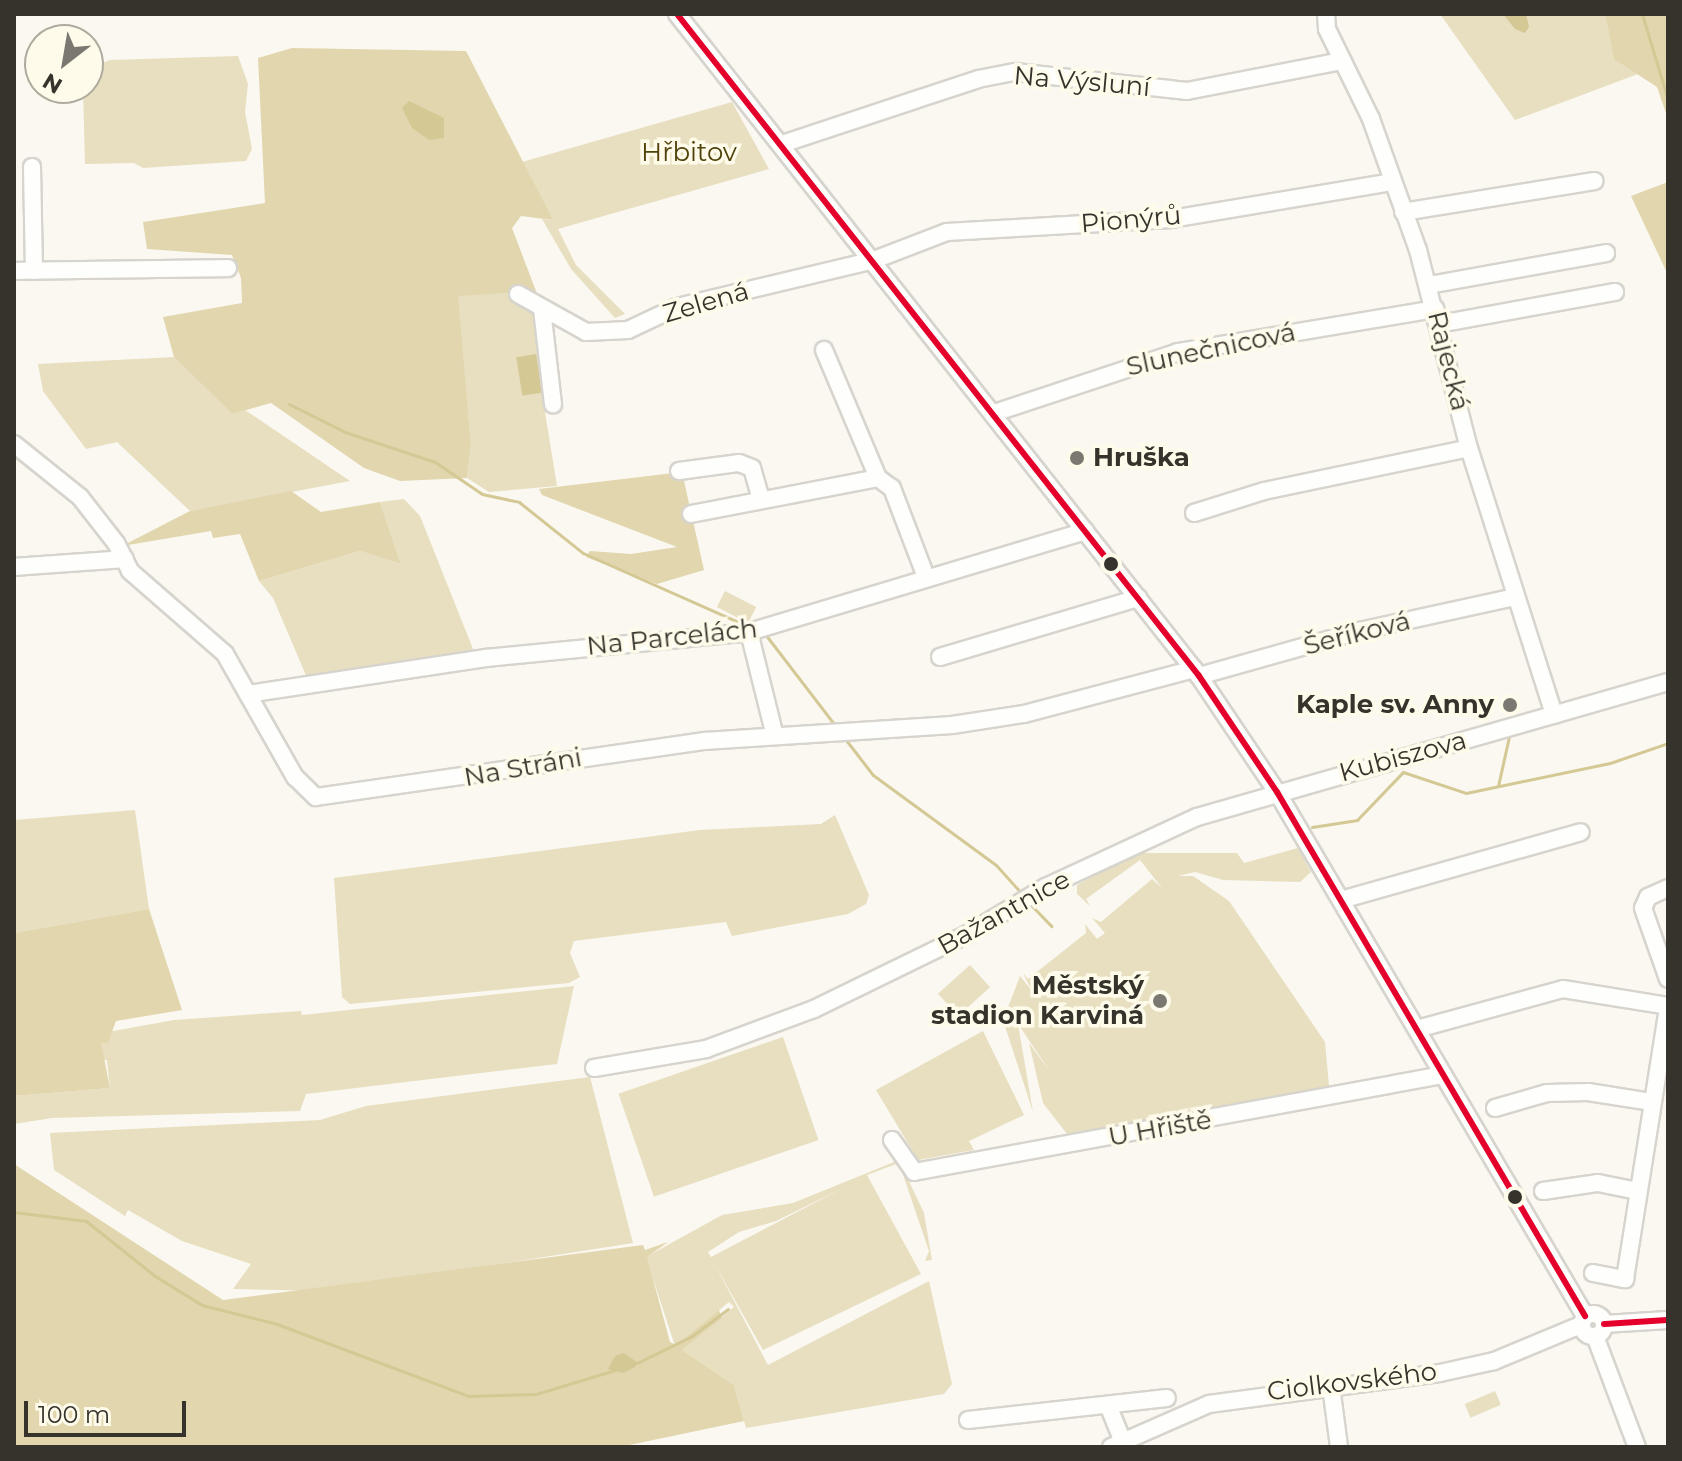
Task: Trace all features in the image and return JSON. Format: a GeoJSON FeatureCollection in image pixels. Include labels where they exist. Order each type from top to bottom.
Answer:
{"type":"FeatureCollection","features":[{"type":"Feature","properties":{"kind":"street"},"geometry":{"type":"LineString","coordinates":[[677,14],[1197,672],[1277,792],[1591,1325],[1637,1447]]}},
{"type":"Feature","properties":{"kind":"street","name":"Rajecká"},"geometry":{"type":"LineString","coordinates":[[1326,14],[1342,61],[1371,119],[1429,285],[1469,448],[1554,715]]}},
{"type":"Feature","properties":{"kind":"street","name":"Na Výsluní"},"geometry":{"type":"LineString","coordinates":[[782,144],[978,79],[1015,72],[1187,91],[1342,61]]}},
{"type":"Feature","properties":{"kind":"street"},"geometry":{"type":"LineString","coordinates":[[32,167],[34,271]]}},
{"type":"Feature","properties":{"kind":"street"},"geometry":{"type":"LineString","coordinates":[[1403,212],[1595,181]]}},
{"type":"Feature","properties":{"kind":"street","name":"Pionýrů"},"geometry":{"type":"LineString","coordinates":[[874,260],[947,232],[1171,219],[1391,182]]}},
{"type":"Feature","properties":{"kind":"street"},"geometry":{"type":"LineString","coordinates":[[1429,285],[1606,253]]}},
{"type":"Feature","properties":{"kind":"street","name":"Zelená"},"geometry":{"type":"LineString","coordinates":[[518,294],[586,332],[628,330],[677,307],[874,260]]}},
{"type":"Feature","properties":{"kind":"street"},"geometry":{"type":"LineString","coordinates":[[14,271],[228,268]]}},
{"type":"Feature","properties":{"kind":"street","name":"Slunečnicová"},"geometry":{"type":"LineString","coordinates":[[994,413],[1178,352],[1615,292]]}},
{"type":"Feature","properties":{"kind":"street"},"geometry":{"type":"LineString","coordinates":[[542,309],[553,404]]}},
{"type":"Feature","properties":{"kind":"street"},"geometry":{"type":"LineString","coordinates":[[824,350],[878,478],[892,488],[926,577]]}},
{"type":"Feature","properties":{"kind":"street","name":"Na Stráni"},"geometry":{"type":"LineString","coordinates":[[14,444],[80,497],[125,559],[130,571],[225,654],[295,777],[316,797],[412,787],[643,748],[952,725],[1024,714],[1197,672]]}},
{"type":"Feature","properties":{"kind":"street"},"geometry":{"type":"LineString","coordinates":[[1194,513],[1264,491],[1469,448]]}},
{"type":"Feature","properties":{"kind":"street"},"geometry":{"type":"LineString","coordinates":[[679,471],[739,463],[752,468],[761,500]]}},
{"type":"Feature","properties":{"kind":"street"},"geometry":{"type":"LineString","coordinates":[[691,514],[878,478]]}},
{"type":"Feature","properties":{"kind":"street","name":"Na Parcelách"},"geometry":{"type":"LineString","coordinates":[[248,694],[486,658],[749,632],[1085,531]]}},
{"type":"Feature","properties":{"kind":"street"},"geometry":{"type":"LineString","coordinates":[[14,567],[125,559]]}},
{"type":"Feature","properties":{"kind":"street","name":"Šeříková"},"geometry":{"type":"LineString","coordinates":[[1197,672],[1359,631],[1515,597]]}},
{"type":"Feature","properties":{"kind":"street"},"geometry":{"type":"LineString","coordinates":[[940,657],[1138,598]]}},
{"type":"Feature","properties":{"kind":"street"},"geometry":{"type":"LineString","coordinates":[[749,632],[775,736]]}},
{"type":"Feature","properties":{"kind":"street","name":"Kubiszova"},"geometry":{"type":"LineString","coordinates":[[1277,792],[1668,682]]}},
{"type":"Feature","properties":{"kind":"street","name":"Bažantnice"},"geometry":{"type":"LineString","coordinates":[[594,1068],[706,1049],[814,1009],[966,935],[1060,880],[1197,817],[1277,792]]}},
{"type":"Feature","properties":{"kind":"street"},"geometry":{"type":"LineString","coordinates":[[1341,900],[1581,832]]}},
{"type":"Feature","properties":{"kind":"street"},"geometry":{"type":"LineString","coordinates":[[1668,888],[1648,897],[1643,908],[1668,979]]}},
{"type":"Feature","properties":{"kind":"street"},"geometry":{"type":"LineString","coordinates":[[1417,1029],[1563,989],[1668,1006],[1625,1279],[1593,1273]]}},
{"type":"Feature","properties":{"kind":"street","name":"U Hřiště"},"geometry":{"type":"LineString","coordinates":[[892,1140],[914,1172],[1443,1075]]}},
{"type":"Feature","properties":{"kind":"street"},"geometry":{"type":"LineString","coordinates":[[1495,1108],[1547,1093],[1588,1092],[1652,1102]]}},
{"type":"Feature","properties":{"kind":"street"},"geometry":{"type":"LineString","coordinates":[[1543,1191],[1598,1183],[1638,1191]]}},
{"type":"Feature","properties":{"kind":"street","name":"Ciolkovského"},"geometry":{"type":"LineString","coordinates":[[1108,1405],[1117,1444],[1209,1404],[1494,1361],[1591,1325],[1668,1320]]}},
{"type":"Feature","properties":{"kind":"street"},"geometry":{"type":"LineString","coordinates":[[1331,1386],[1339,1447]]}},
{"type":"Feature","properties":{"kind":"street"},"geometry":{"type":"LineString","coordinates":[[968,1420],[1167,1398]]}},
{"type":"Feature","properties":{"kind":"green space"},"geometry":{"type":"Polygon","coordinates":[[[1440,14],[1605,14],[1614,58],[1638,74],[1515,120],[1440,14]]]}},
{"type":"Feature","properties":{"kind":"green space"},"geometry":{"type":"Polygon","coordinates":[[[238,56],[248,84],[245,112],[252,149],[246,161],[143,168],[134,163],[85,164],[83,104],[104,104],[104,62],[238,56]]]}},
{"type":"Feature","properties":{"kind":"green space","name":"Hřbitov"},"geometry":{"type":"Polygon","coordinates":[[[732,102],[769,169],[558,229],[576,265],[625,314],[615,318],[571,269],[542,219],[552,220],[522,162],[732,102]]]}},
{"type":"Feature","properties":{"kind":"green space"},"geometry":{"type":"Polygon","coordinates":[[[536,291],[549,405],[544,406],[557,486],[489,492],[467,478],[471,445],[457,295],[536,291]]]}},
{"type":"Feature","properties":{"kind":"green space"},"geometry":{"type":"Polygon","coordinates":[[[174,357],[232,414],[245,410],[350,481],[190,511],[117,442],[86,449],[43,391],[38,364],[174,357]]]}},
{"type":"Feature","properties":{"kind":"green space"},"geometry":{"type":"Polygon","coordinates":[[[404,499],[420,516],[475,654],[308,680],[273,598],[259,581],[360,551],[399,562],[380,502],[404,499]]]}},
{"type":"Feature","properties":{"kind":"green space"},"geometry":{"type":"Polygon","coordinates":[[[725,591],[756,607],[748,623],[717,607],[725,591]]]}},
{"type":"Feature","properties":{"kind":"green space"},"geometry":{"type":"Polygon","coordinates":[[[135,810],[149,909],[14,933],[14,820],[135,810]]]}},
{"type":"Feature","properties":{"kind":"green space"},"geometry":{"type":"Polygon","coordinates":[[[835,815],[869,895],[866,904],[848,914],[732,936],[726,922],[574,941],[570,953],[580,977],[569,983],[350,1004],[342,997],[334,878],[700,830],[821,824],[835,815]]]}},
{"type":"Feature","properties":{"kind":"green space","name":"Městský stadion Karviná"},"geometry":{"type":"Polygon","coordinates":[[[1298,848],[1311,872],[1300,882],[1223,880],[1195,872],[1178,876],[1193,876],[1229,901],[1325,1042],[1329,1086],[1067,1134],[1043,1103],[1029,1043],[1051,1073],[1018,1024],[1033,1112],[1003,1020],[1020,976],[1032,991],[1023,973],[1028,979],[1086,933],[1085,924],[1097,939],[1105,933],[1092,918],[1101,922],[1152,879],[1162,888],[1140,860],[1086,899],[1090,906],[1077,894],[1077,885],[1137,853],[1237,853],[1244,863],[1298,848]]]}},
{"type":"Feature","properties":{"kind":"green space"},"geometry":{"type":"Polygon","coordinates":[[[970,965],[990,987],[958,1016],[938,994],[970,965]]]}},
{"type":"Feature","properties":{"kind":"green space"},"geometry":{"type":"Polygon","coordinates":[[[574,986],[557,1064],[306,1094],[300,1111],[52,1118],[14,1124],[14,1096],[110,1088],[107,1060],[101,1060],[101,1043],[108,1032],[174,1020],[301,1011],[302,1015],[574,986]]]}},
{"type":"Feature","properties":{"kind":"green space"},"geometry":{"type":"Polygon","coordinates":[[[983,1031],[1024,1115],[969,1141],[974,1150],[918,1160],[876,1090],[983,1031]]]}},
{"type":"Feature","properties":{"kind":"green space"},"geometry":{"type":"Polygon","coordinates":[[[783,1037],[818,1140],[654,1197],[618,1094],[783,1037]]]}},
{"type":"Feature","properties":{"kind":"green space"},"geometry":{"type":"Polygon","coordinates":[[[590,1077],[633,1243],[328,1291],[233,1289],[251,1264],[182,1241],[128,1210],[125,1216],[54,1170],[50,1133],[320,1120],[366,1106],[590,1077]]]}},
{"type":"Feature","properties":{"kind":"green space"},"geometry":{"type":"Polygon","coordinates":[[[899,1160],[924,1213],[932,1260],[925,1261],[929,1251],[899,1163],[867,1175],[921,1274],[763,1350],[714,1263],[768,1365],[929,1281],[952,1384],[944,1394],[746,1428],[734,1385],[682,1350],[734,1307],[729,1302],[675,1346],[646,1257],[722,1215],[793,1203],[899,1160]],[[843,1188],[776,1221],[739,1232],[708,1252],[711,1257],[843,1188]]]}},
{"type":"Feature","properties":{"kind":"green space"},"geometry":{"type":"Polygon","coordinates":[[[1495,1391],[1501,1405],[1470,1418],[1465,1404],[1495,1391]]]}},
{"type":"Feature","properties":{"kind":"shaded area"},"geometry":{"type":"Polygon","coordinates":[[[1503,14],[1526,14],[1529,27],[1525,33],[1515,29],[1503,14]]]}},
{"type":"Feature","properties":{"kind":"shaded area"},"geometry":{"type":"Polygon","coordinates":[[[1605,14],[1668,14],[1668,119],[1657,87],[1614,59],[1605,14]]]}},
{"type":"Feature","properties":{"kind":"shaded area"},"geometry":{"type":"Polygon","coordinates":[[[292,48],[466,51],[553,220],[521,216],[512,228],[536,291],[458,296],[471,445],[467,478],[400,481],[364,468],[271,403],[232,414],[174,357],[163,317],[242,303],[241,278],[232,255],[147,249],[143,222],[265,203],[258,58],[292,48]]]}},
{"type":"Feature","properties":{"kind":"shaded area"},"geometry":{"type":"Polygon","coordinates":[[[409,101],[444,118],[444,138],[429,140],[412,128],[402,108],[409,101]]]}},
{"type":"Feature","properties":{"kind":"shaded area"},"geometry":{"type":"Polygon","coordinates":[[[1668,182],[1668,275],[1631,196],[1668,182]]]}},
{"type":"Feature","properties":{"kind":"shaded area"},"geometry":{"type":"Polygon","coordinates":[[[536,354],[542,393],[522,396],[516,357],[536,354]]]}},
{"type":"Feature","properties":{"kind":"shaded area"},"geometry":{"type":"Polygon","coordinates":[[[682,472],[704,570],[657,584],[586,557],[590,551],[631,554],[677,547],[542,495],[539,489],[682,472]]]}},
{"type":"Feature","properties":{"kind":"shaded area"},"geometry":{"type":"Polygon","coordinates":[[[291,491],[321,512],[380,502],[400,563],[360,551],[259,581],[240,534],[213,538],[211,531],[122,546],[190,511],[291,491]]]}},
{"type":"Feature","properties":{"kind":"shaded area"},"geometry":{"type":"Polygon","coordinates":[[[149,909],[182,1010],[116,1021],[108,1043],[101,1043],[110,1088],[14,1096],[14,933],[149,909]]]}},
{"type":"Feature","properties":{"kind":"shaded area"},"geometry":{"type":"Polygon","coordinates":[[[14,1164],[223,1300],[643,1245],[645,1250],[668,1242],[647,1257],[670,1342],[676,1345],[719,1310],[722,1318],[682,1350],[734,1385],[744,1421],[620,1447],[14,1447],[14,1164]]]}},
{"type":"Feature","properties":{"kind":"shaded area"},"geometry":{"type":"Polygon","coordinates":[[[624,1353],[638,1363],[635,1367],[623,1373],[608,1369],[615,1356],[624,1353]]]}},
{"type":"Feature","properties":{"kind":"waterway"},"geometry":{"type":"LineString","coordinates":[[1642,14],[1668,100]]}},
{"type":"Feature","properties":{"kind":"waterway"},"geometry":{"type":"LineString","coordinates":[[289,404],[345,432],[435,462],[482,494],[519,502],[583,553],[745,625]]}},
{"type":"Feature","properties":{"kind":"waterway"},"geometry":{"type":"LineString","coordinates":[[765,634],[834,724]]}},
{"type":"Feature","properties":{"kind":"waterway"},"geometry":{"type":"LineString","coordinates":[[1498,786],[1510,732]]}},
{"type":"Feature","properties":{"kind":"waterway"},"geometry":{"type":"LineString","coordinates":[[846,740],[873,775],[996,865],[1020,892]]}},
{"type":"Feature","properties":{"kind":"waterway"},"geometry":{"type":"LineString","coordinates":[[1312,827],[1357,820],[1403,772],[1466,793],[1610,763],[1668,743]]}},
{"type":"Feature","properties":{"kind":"waterway"},"geometry":{"type":"LineString","coordinates":[[1032,906],[1051,926]]}},
{"type":"Feature","properties":{"kind":"waterway"},"geometry":{"type":"LineString","coordinates":[[14,1212],[86,1221],[155,1276],[202,1305],[277,1324],[469,1396],[536,1394],[615,1370]]}},
{"type":"Feature","properties":{"kind":"waterway"},"geometry":{"type":"LineString","coordinates":[[637,1363],[692,1336],[728,1309]]}},
{"type":"Feature","properties":{"kind":"transit line"},"geometry":{"type":"LineString","coordinates":[[677,14],[1199,676],[1277,792],[1585,1316]]}},
{"type":"Feature","properties":{"kind":"transit line"},"geometry":{"type":"LineString","coordinates":[[1604,1324],[1668,1320]]}},
{"type":"Feature","properties":{"kind":"place","name":"Hruška"},"geometry":{"type":"Point","coordinates":[1077,458]}},
{"type":"Feature","properties":{"kind":"place","name":"Kaple sv. Anny"},"geometry":{"type":"Point","coordinates":[1510,705]}},
{"type":"Feature","properties":{"kind":"place","name":"Městský stadion Karviná"},"geometry":{"type":"Point","coordinates":[1160,1001]}}]}
